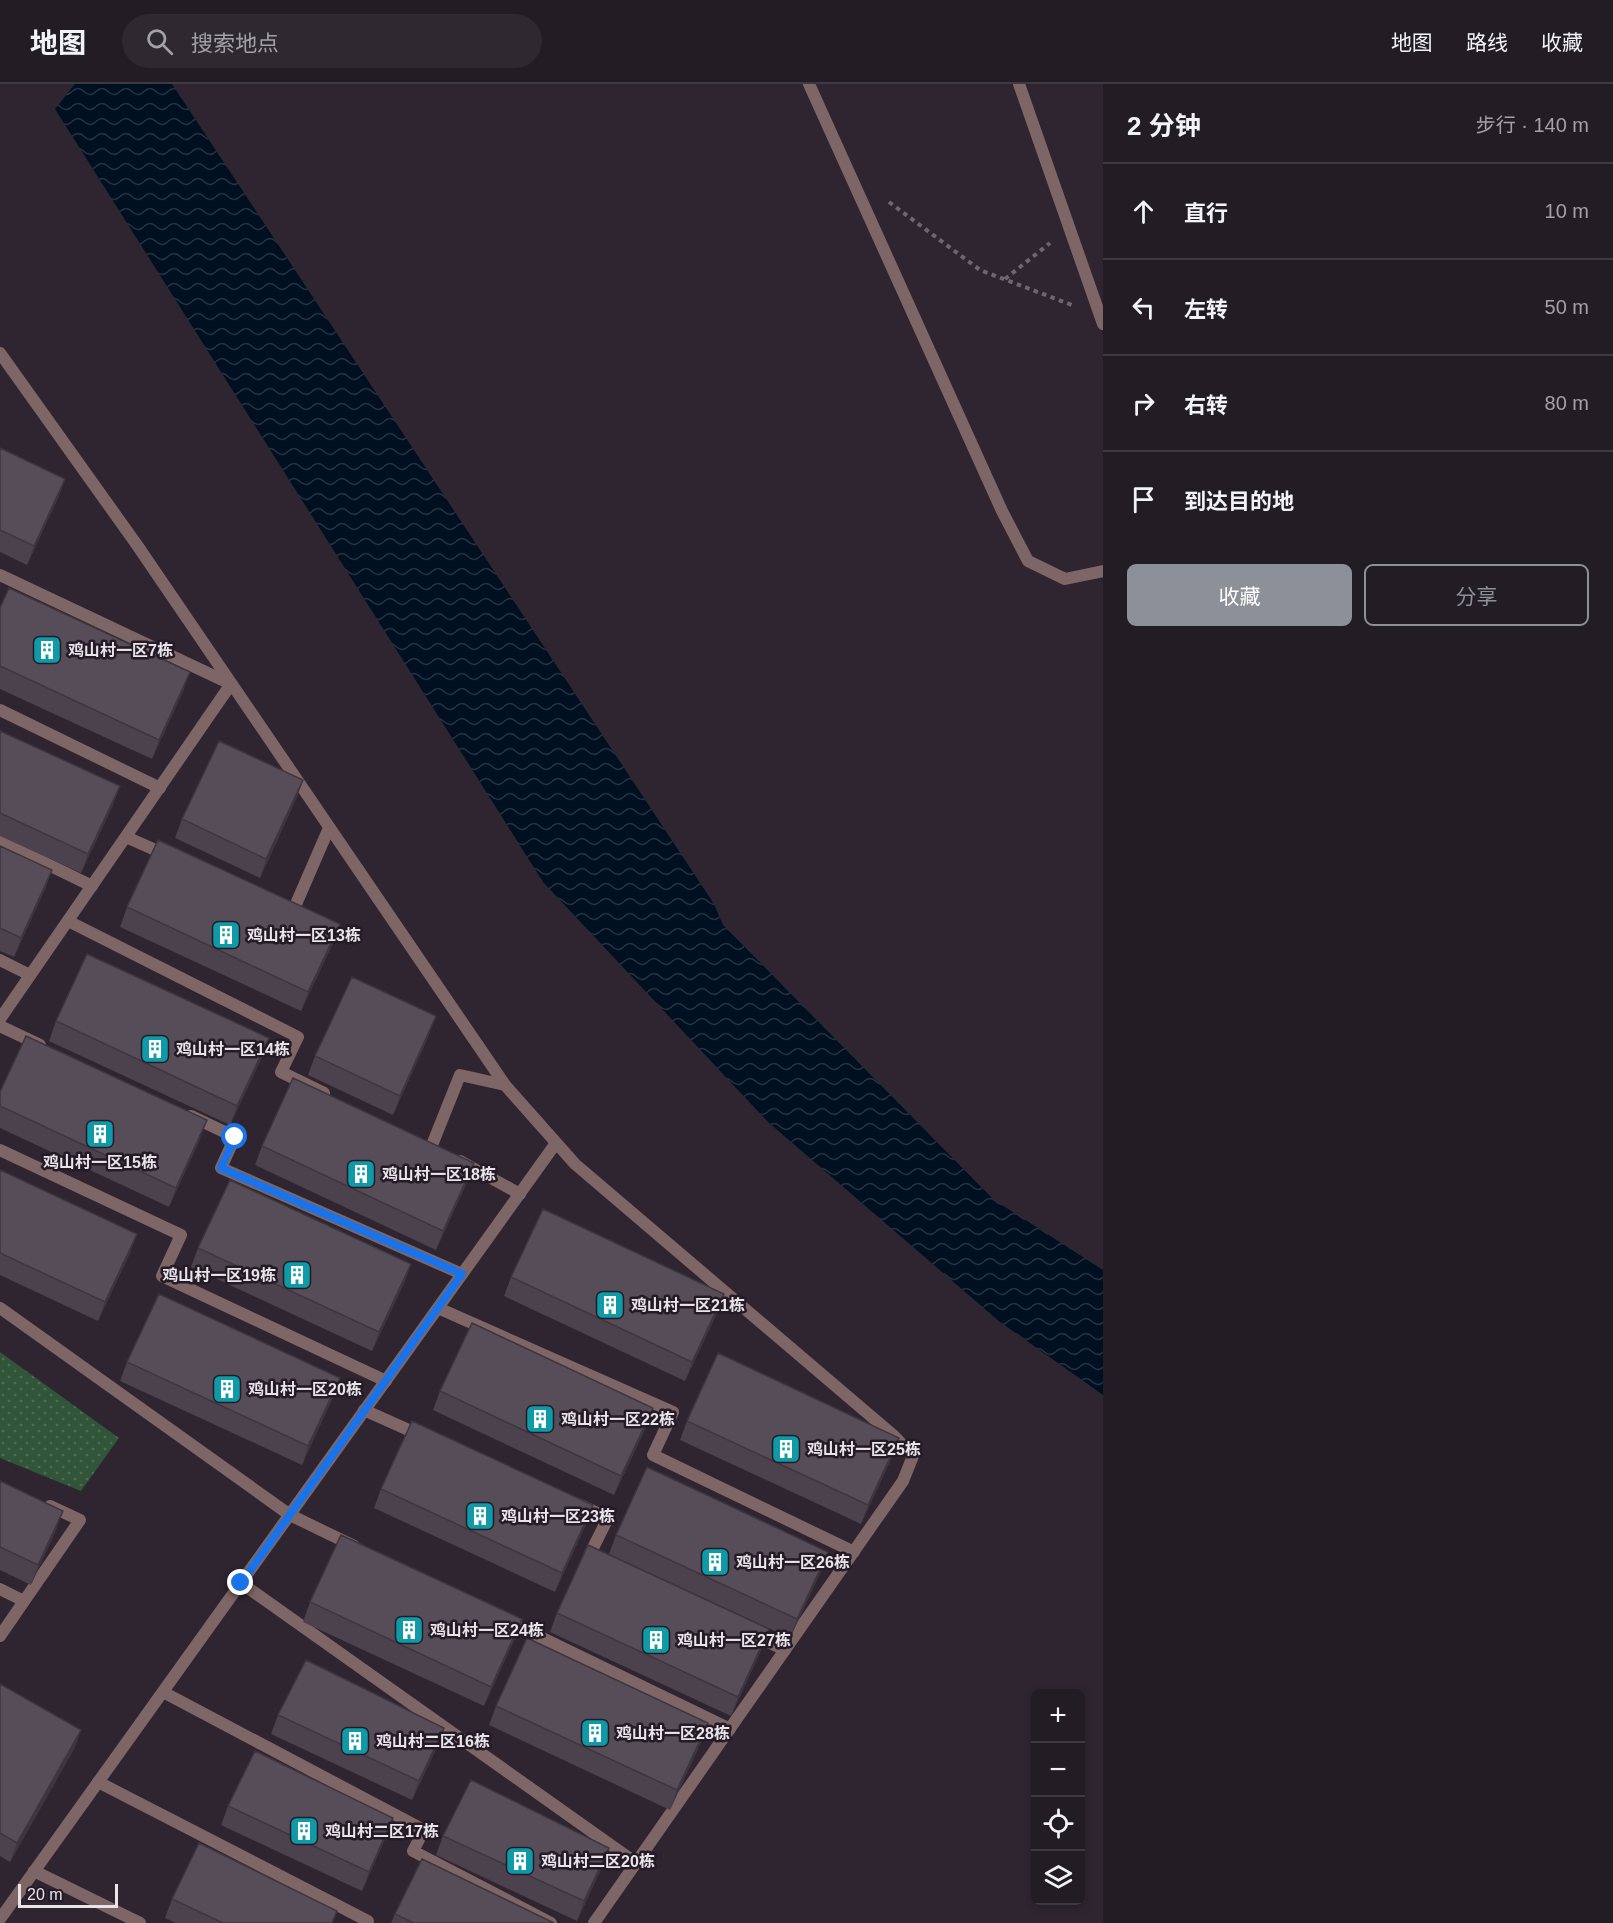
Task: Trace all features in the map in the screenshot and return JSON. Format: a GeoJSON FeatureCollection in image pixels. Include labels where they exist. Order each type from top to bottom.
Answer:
{"type":"FeatureCollection","features":[{"type":"Feature","properties":{"kind":"street"},"geometry":{"type":"LineString","coordinates":[[809,84],[1002,511],[1028,561],[1065,579],[1103,571]]}},
{"type":"Feature","properties":{"kind":"street"},"geometry":{"type":"LineString","coordinates":[[1019,84],[1102,320]]}},
{"type":"Feature","properties":{"kind":"street"},"geometry":{"type":"LineString","coordinates":[[0,353],[137,545],[505,1085],[575,1164],[893,1435],[913,1456],[903,1481],[594,1923]]}},
{"type":"Feature","properties":{"kind":"street"},"geometry":{"type":"LineString","coordinates":[[0,575],[231,684]]}},
{"type":"Feature","properties":{"kind":"street"},"geometry":{"type":"LineString","coordinates":[[0,1019],[231,684]]}},
{"type":"Feature","properties":{"kind":"street"},"geometry":{"type":"LineString","coordinates":[[0,710],[160,788]]}},
{"type":"Feature","properties":{"kind":"street"},"geometry":{"type":"LineString","coordinates":[[272,902],[292,911],[329,828]]}},
{"type":"Feature","properties":{"kind":"street"},"geometry":{"type":"LineString","coordinates":[[126,837],[178,860]]}},
{"type":"Feature","properties":{"kind":"street"},"geometry":{"type":"LineString","coordinates":[[0,841],[92,886]]}},
{"type":"Feature","properties":{"kind":"street"},"geometry":{"type":"LineString","coordinates":[[68,921],[298,1037],[281,1072],[335,1098]]}},
{"type":"Feature","properties":{"kind":"street"},"geometry":{"type":"LineString","coordinates":[[0,960],[30,975]]}},
{"type":"Feature","properties":{"kind":"street"},"geometry":{"type":"LineString","coordinates":[[0,1026],[53,1052]]}},
{"type":"Feature","properties":{"kind":"street"},"geometry":{"type":"LineString","coordinates":[[505,1085],[460,1075],[436,1148],[520,1194]]}},
{"type":"Feature","properties":{"kind":"street"},"geometry":{"type":"LineString","coordinates":[[181,1112],[235,1137],[221,1168],[462,1274]]}},
{"type":"Feature","properties":{"kind":"street"},"geometry":{"type":"LineString","coordinates":[[0,1919],[4,1904],[34,1871],[556,1143]]}},
{"type":"Feature","properties":{"kind":"street"},"geometry":{"type":"LineString","coordinates":[[0,1150],[181,1235],[162,1276],[386,1381]]}},
{"type":"Feature","properties":{"kind":"street"},"geometry":{"type":"LineString","coordinates":[[0,1308],[290,1515],[365,1552]]}},
{"type":"Feature","properties":{"kind":"street"},"geometry":{"type":"LineString","coordinates":[[438,1308],[673,1412],[653,1455],[854,1552]]}},
{"type":"Feature","properties":{"kind":"street"},"geometry":{"type":"LineString","coordinates":[[364,1410],[439,1443]]}},
{"type":"Feature","properties":{"kind":"street"},"geometry":{"type":"LineString","coordinates":[[566,1499],[608,1518],[590,1556],[610,1566]]}},
{"type":"Feature","properties":{"kind":"street"},"geometry":{"type":"LineString","coordinates":[[0,1636],[80,1520],[40,1501]]}},
{"type":"Feature","properties":{"kind":"street"},"geometry":{"type":"LineString","coordinates":[[241,1583],[636,1863]]}},
{"type":"Feature","properties":{"kind":"street"},"geometry":{"type":"LineString","coordinates":[[0,1590],[24,1601]]}},
{"type":"Feature","properties":{"kind":"street"},"geometry":{"type":"LineString","coordinates":[[494,1614],[730,1729]]}},
{"type":"Feature","properties":{"kind":"street"},"geometry":{"type":"LineString","coordinates":[[744,1631],[785,1650]]}},
{"type":"Feature","properties":{"kind":"street"},"geometry":{"type":"LineString","coordinates":[[163,1692],[424,1830],[413,1851],[551,1923]]}},
{"type":"Feature","properties":{"kind":"street"},"geometry":{"type":"LineString","coordinates":[[98,1782],[368,1921],[367,1923]]}},
{"type":"Feature","properties":{"kind":"street"},"geometry":{"type":"LineString","coordinates":[[34,1871],[140,1923]]}},
{"type":"Feature","properties":{"kind":"path"},"geometry":{"type":"LineString","coordinates":[[887,201],[980,270],[1102,320]]}},
{"type":"Feature","properties":{"kind":"green space"},"geometry":{"type":"Polygon","coordinates":[[[0,1352],[119,1438],[81,1491],[0,1458],[0,1352]]]}},
{"type":"Feature","properties":{"kind":"water"},"geometry":{"type":"Polygon","coordinates":[[[75,84],[172,84],[714,904],[723,925],[993,1199],[1103,1270],[1103,1395],[1000,1322],[768,1122],[543,882],[55,109],[75,84]]]}},
{"type":"Feature","properties":{"kind":"building"},"geometry":{"type":"Polygon","coordinates":[[[0,448],[65,479],[34,546],[0,530],[0,448]]]}},
{"type":"Feature","properties":{"kind":"building","name":"鸡山村一区7栋"},"geometry":{"type":"Polygon","coordinates":[[[9,588],[190,672],[159,740],[0,666],[0,608],[9,588]]]}},
{"type":"Feature","properties":{"kind":"building"},"geometry":{"type":"Polygon","coordinates":[[[0,731],[120,786],[88,854],[0,813],[0,731]]]}},
{"type":"Feature","properties":{"kind":"building"},"geometry":{"type":"Polygon","coordinates":[[[219,741],[303,780],[266,859],[182,819],[219,741]]]}},
{"type":"Feature","properties":{"kind":"building","name":"鸡山村一区13栋"},"geometry":{"type":"Polygon","coordinates":[[[158,840],[340,924],[308,992],[127,907],[158,840]]]}},
{"type":"Feature","properties":{"kind":"building"},"geometry":{"type":"Polygon","coordinates":[[[0,846],[52,870],[21,938],[0,928],[0,846]]]}},
{"type":"Feature","properties":{"kind":"building","name":"鸡山村一区14栋"},"geometry":{"type":"Polygon","coordinates":[[[87,954],[269,1038],[237,1106],[56,1021],[87,954]]]}},
{"type":"Feature","properties":{"kind":"building"},"geometry":{"type":"Polygon","coordinates":[[[352,977],[436,1016],[400,1096],[315,1056],[352,977]]]}},
{"type":"Feature","properties":{"kind":"building","name":"鸡山村一区15栋"},"geometry":{"type":"Polygon","coordinates":[[[26,1036],[207,1120],[176,1188],[0,1106],[0,1092],[26,1036]]]}},
{"type":"Feature","properties":{"kind":"building","name":"鸡山村一区18栋"},"geometry":{"type":"Polygon","coordinates":[[[293,1078],[474,1163],[443,1231],[262,1146],[293,1078]]]}},
{"type":"Feature","properties":{"kind":"building"},"geometry":{"type":"Polygon","coordinates":[[[0,1170],[137,1234],[105,1302],[0,1253],[0,1170]]]}},
{"type":"Feature","properties":{"kind":"building","name":"鸡山村一区19栋"},"geometry":{"type":"Polygon","coordinates":[[[230,1180],[411,1264],[379,1332],[198,1248],[230,1180]]]}},
{"type":"Feature","properties":{"kind":"building","name":"鸡山村一区21栋"},"geometry":{"type":"Polygon","coordinates":[[[543,1209],[724,1294],[692,1362],[511,1277],[543,1209]]]}},
{"type":"Feature","properties":{"kind":"building","name":"鸡山村一区20栋"},"geometry":{"type":"Polygon","coordinates":[[[159,1294],[340,1378],[308,1446],[127,1362],[159,1294]]]}},
{"type":"Feature","properties":{"kind":"building","name":"鸡山村一区22栋"},"geometry":{"type":"Polygon","coordinates":[[[472,1323],[653,1408],[621,1476],[440,1391],[472,1323]]]}},
{"type":"Feature","properties":{"kind":"building","name":"鸡山村一区25栋"},"geometry":{"type":"Polygon","coordinates":[[[718,1353],[899,1438],[868,1505],[687,1421],[718,1353]]]}},
{"type":"Feature","properties":{"kind":"building","name":"鸡山村一区23栋"},"geometry":{"type":"Polygon","coordinates":[[[412,1421],[593,1505],[562,1573],[381,1489],[412,1421]]]}},
{"type":"Feature","properties":{"kind":"building","name":"鸡山村一区26栋"},"geometry":{"type":"Polygon","coordinates":[[[647,1467],[828,1552],[797,1619],[616,1535],[647,1467]]]}},
{"type":"Feature","properties":{"kind":"building"},"geometry":{"type":"Polygon","coordinates":[[[0,1481],[63,1511],[38,1565],[0,1547],[0,1481]]]}},
{"type":"Feature","properties":{"kind":"building","name":"鸡山村一区24栋"},"geometry":{"type":"Polygon","coordinates":[[[341,1535],[522,1619],[491,1687],[310,1602],[341,1535]]]}},
{"type":"Feature","properties":{"kind":"building","name":"鸡山村一区27栋"},"geometry":{"type":"Polygon","coordinates":[[[588,1545],[769,1629],[738,1697],[557,1613],[588,1545]]]}},
{"type":"Feature","properties":{"kind":"building","name":"鸡山村一区28栋"},"geometry":{"type":"Polygon","coordinates":[[[527,1638],[708,1723],[677,1790],[496,1706],[527,1638]]]}},
{"type":"Feature","properties":{"kind":"building","name":"鸡山村二区16栋"},"geometry":{"type":"Polygon","coordinates":[[[306,1660],[444,1728],[419,1781],[278,1715],[306,1660]]]}},
{"type":"Feature","properties":{"kind":"building"},"geometry":{"type":"Polygon","coordinates":[[[0,1684],[81,1730],[17,1843],[0,1833],[0,1684]]]}},
{"type":"Feature","properties":{"kind":"building","name":"鸡山村二区17栋"},"geometry":{"type":"Polygon","coordinates":[[[255,1751],[393,1818],[369,1872],[228,1806],[255,1751]]]}},
{"type":"Feature","properties":{"kind":"building","name":"鸡山村二区20栋"},"geometry":{"type":"Polygon","coordinates":[[[471,1780],[609,1848],[584,1901],[443,1836],[471,1780]]]}},
{"type":"Feature","properties":{"kind":"building"},"geometry":{"type":"Polygon","coordinates":[[[199,1843],[337,1911],[332,1923],[223,1923],[172,1899],[199,1843]]]}},
{"type":"Feature","properties":{"kind":"building"},"geometry":{"type":"Polygon","coordinates":[[[422,1859],[554,1923],[414,1923],[395,1914],[422,1859]]]}},
{"type":"Feature","properties":{"kind":"place","name":"鸡山村一区7栋"},"geometry":{"type":"Point","coordinates":[47,650]}},
{"type":"Feature","properties":{"kind":"place","name":"鸡山村一区13栋"},"geometry":{"type":"Point","coordinates":[226,935]}},
{"type":"Feature","properties":{"kind":"place","name":"鸡山村一区14栋"},"geometry":{"type":"Point","coordinates":[155,1049]}},
{"type":"Feature","properties":{"kind":"place","name":"鸡山村一区15栋"},"geometry":{"type":"Point","coordinates":[100,1134]}},
{"type":"Feature","properties":{"kind":"place","name":"鸡山村一区18栋"},"geometry":{"type":"Point","coordinates":[361,1174]}},
{"type":"Feature","properties":{"kind":"place","name":"鸡山村一区19栋"},"geometry":{"type":"Point","coordinates":[297,1275]}},
{"type":"Feature","properties":{"kind":"place","name":"鸡山村一区21栋"},"geometry":{"type":"Point","coordinates":[610,1305]}},
{"type":"Feature","properties":{"kind":"place","name":"鸡山村一区20栋"},"geometry":{"type":"Point","coordinates":[227,1389]}},
{"type":"Feature","properties":{"kind":"place","name":"鸡山村一区22栋"},"geometry":{"type":"Point","coordinates":[540,1419]}},
{"type":"Feature","properties":{"kind":"place","name":"鸡山村一区25栋"},"geometry":{"type":"Point","coordinates":[786,1449]}},
{"type":"Feature","properties":{"kind":"place","name":"鸡山村一区23栋"},"geometry":{"type":"Point","coordinates":[480,1516]}},
{"type":"Feature","properties":{"kind":"place","name":"鸡山村一区26栋"},"geometry":{"type":"Point","coordinates":[715,1562]}},
{"type":"Feature","properties":{"kind":"place","name":"鸡山村一区24栋"},"geometry":{"type":"Point","coordinates":[409,1630]}},
{"type":"Feature","properties":{"kind":"place","name":"鸡山村一区27栋"},"geometry":{"type":"Point","coordinates":[656,1640]}},
{"type":"Feature","properties":{"kind":"place","name":"鸡山村一区28栋"},"geometry":{"type":"Point","coordinates":[595,1733]}},
{"type":"Feature","properties":{"kind":"place","name":"鸡山村二区16栋"},"geometry":{"type":"Point","coordinates":[355,1741]}},
{"type":"Feature","properties":{"kind":"place","name":"鸡山村二区17栋"},"geometry":{"type":"Point","coordinates":[304,1831]}},
{"type":"Feature","properties":{"kind":"place","name":"鸡山村二区20栋"},"geometry":{"type":"Point","coordinates":[520,1861]}},
{"type":"Feature","properties":{"kind":"route"},"geometry":{"type":"LineString","coordinates":[[235,1137],[221,1168],[462,1274],[241,1583]]}}]}
